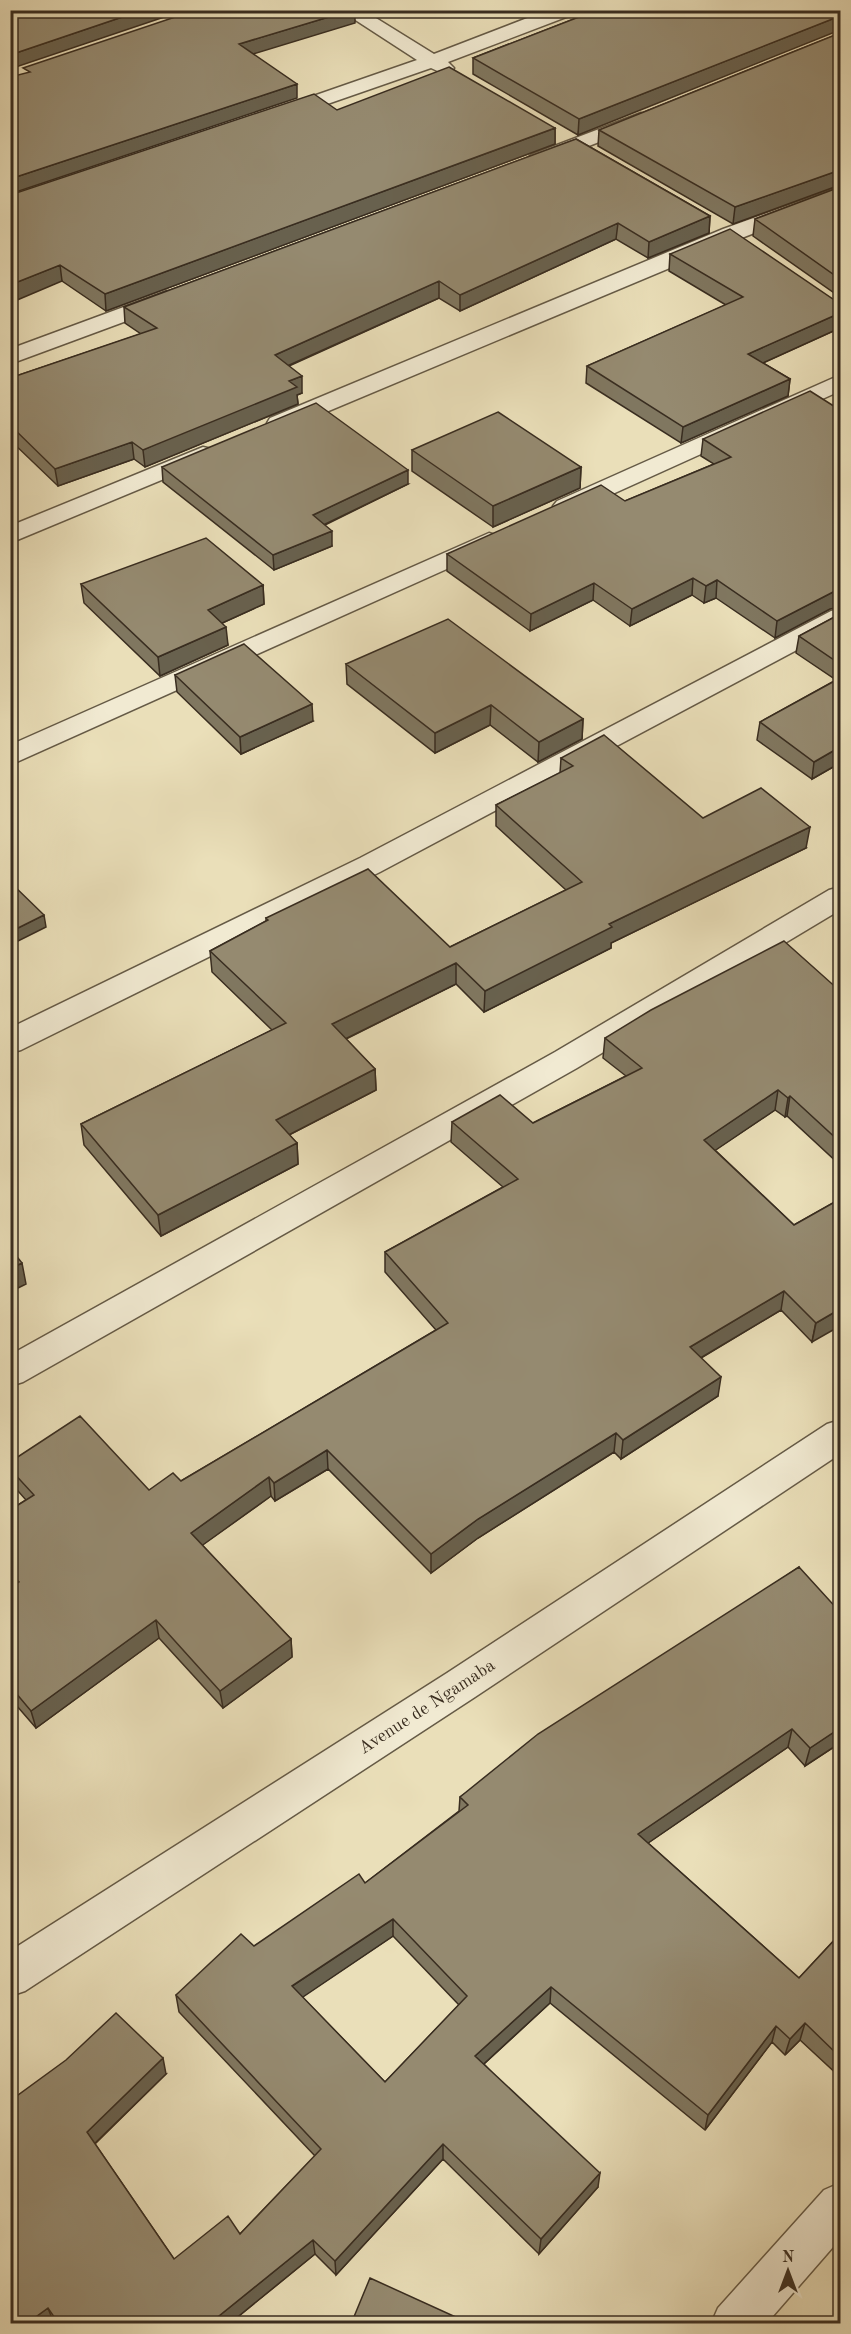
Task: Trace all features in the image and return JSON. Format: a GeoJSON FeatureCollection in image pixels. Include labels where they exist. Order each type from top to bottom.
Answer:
{"type":"FeatureCollection","features":[{"type":"Feature","properties":{"kind":"street"},"geometry":{"type":"LineString","coordinates":[[350,10],[464,79]]}},
{"type":"Feature","properties":{"kind":"street"},"geometry":{"type":"LineString","coordinates":[[256,122],[433,61],[567,10]]}},
{"type":"Feature","properties":{"kind":"street"},"geometry":{"type":"LineString","coordinates":[[521,166],[664,109]]}},
{"type":"Feature","properties":{"kind":"street"},"geometry":{"type":"LineString","coordinates":[[556,133],[597,157]]}},
{"type":"Feature","properties":{"kind":"street"},"geometry":{"type":"LineString","coordinates":[[261,430],[740,240],[840,193]]}},
{"type":"Feature","properties":{"kind":"street"},"geometry":{"type":"LineString","coordinates":[[710,222],[740,240]]}},
{"type":"Feature","properties":{"kind":"street"},"geometry":{"type":"LineString","coordinates":[[10,357],[188,290]]}},
{"type":"Feature","properties":{"kind":"street"},"geometry":{"type":"LineString","coordinates":[[543,516],[840,382]]}},
{"type":"Feature","properties":{"kind":"street"},"geometry":{"type":"LineString","coordinates":[[10,535],[229,444]]}},
{"type":"Feature","properties":{"kind":"street"},"geometry":{"type":"LineString","coordinates":[[10,756],[511,531]]}},
{"type":"Feature","properties":{"kind":"street"},"geometry":{"type":"LineString","coordinates":[[10,1042],[370,865],[840,617]]}},
{"type":"Feature","properties":{"kind":"street"},"geometry":{"type":"LineString","coordinates":[[10,1372],[566,1060],[840,897]]}},
{"type":"Feature","properties":{"kind":"street","name":"Avenue de Ngamaba"},"geometry":{"type":"LineString","coordinates":[[10,1976],[461,1685],[840,1435]]}},
{"type":"Feature","properties":{"kind":"street"},"geometry":{"type":"LineString","coordinates":[[734,2324],[840,2206]]}},
{"type":"Feature","properties":{"kind":"building"},"geometry":{"type":"Polygon","coordinates":[[[10,10],[143,10],[10,55],[10,10]]]}},
{"type":"Feature","properties":{"kind":"building"},"geometry":{"type":"Polygon","coordinates":[[[196,10],[352,10],[239,44],[297,84],[10,179],[10,77],[30,72],[23,68],[196,10]]]}},
{"type":"Feature","properties":{"kind":"building"},"geometry":{"type":"Polygon","coordinates":[[[597,10],[840,10],[840,16],[579,119],[473,58],[597,10]]]}},
{"type":"Feature","properties":{"kind":"building"},"geometry":{"type":"Polygon","coordinates":[[[840,33],[840,170],[735,207],[599,130],[840,33]]]}},
{"type":"Feature","properties":{"kind":"building"},"geometry":{"type":"Polygon","coordinates":[[[449,67],[555,128],[105,294],[60,265],[10,285],[10,195],[314,94],[337,110],[449,67]]]}},
{"type":"Feature","properties":{"kind":"building"},"geometry":{"type":"Polygon","coordinates":[[[576,139],[710,216],[649,242],[618,223],[460,295],[439,281],[275,355],[302,376],[289,381],[297,387],[143,450],[132,442],[55,469],[10,425],[10,378],[157,328],[124,307],[576,139]]]}},
{"type":"Feature","properties":{"kind":"building"},"geometry":{"type":"Polygon","coordinates":[[[840,187],[840,279],[755,219],[840,187]]]}},
{"type":"Feature","properties":{"kind":"building"},"geometry":{"type":"Polygon","coordinates":[[[730,229],[833,299],[840,301],[840,313],[748,354],[790,379],[683,427],[587,366],[743,297],[670,254],[730,229]]]}},
{"type":"Feature","properties":{"kind":"building"},"geometry":{"type":"Polygon","coordinates":[[[810,391],[840,410],[840,591],[833,592],[777,621],[717,580],[706,586],[693,578],[632,609],[594,583],[531,614],[447,554],[601,485],[625,501],[731,457],[703,439],[810,391]]]}},
{"type":"Feature","properties":{"kind":"building"},"geometry":{"type":"Polygon","coordinates":[[[316,403],[408,470],[313,515],[332,531],[273,555],[162,467],[316,403]]]}},
{"type":"Feature","properties":{"kind":"building"},"geometry":{"type":"Polygon","coordinates":[[[498,412],[581,467],[493,506],[412,450],[498,412]]]}},
{"type":"Feature","properties":{"kind":"building"},"geometry":{"type":"Polygon","coordinates":[[[206,538],[263,585],[208,610],[226,627],[158,657],[81,584],[206,538]]]}},
{"type":"Feature","properties":{"kind":"building"},"geometry":{"type":"Polygon","coordinates":[[[840,614],[840,664],[799,636],[840,614]]]}},
{"type":"Feature","properties":{"kind":"building"},"geometry":{"type":"Polygon","coordinates":[[[448,619],[583,719],[539,742],[491,705],[435,733],[346,664],[448,619]]]}},
{"type":"Feature","properties":{"kind":"building"},"geometry":{"type":"Polygon","coordinates":[[[244,644],[312,704],[240,737],[175,675],[244,644]]]}},
{"type":"Feature","properties":{"kind":"building"},"geometry":{"type":"Polygon","coordinates":[[[840,678],[840,747],[814,762],[760,722],[840,678]]]}},
{"type":"Feature","properties":{"kind":"building"},"geometry":{"type":"Polygon","coordinates":[[[604,735],[703,818],[761,788],[810,827],[609,924],[612,927],[485,991],[456,963],[332,1024],[375,1069],[276,1120],[297,1143],[158,1215],[81,1124],[286,1023],[210,951],[268,920],[266,918],[368,869],[450,947],[582,882],[496,805],[573,766],[561,758],[604,735]]]}},
{"type":"Feature","properties":{"kind":"building"},"geometry":{"type":"Polygon","coordinates":[[[10,882],[44,915],[10,932],[10,882]]]}},
{"type":"Feature","properties":{"kind":"building"},"geometry":{"type":"Polygon","coordinates":[[[784,941],[840,991],[840,1142],[790,1096],[788,1098],[778,1090],[704,1140],[794,1225],[840,1199],[840,1309],[816,1323],[784,1291],[690,1347],[721,1377],[623,1440],[616,1433],[478,1519],[431,1554],[327,1450],[274,1483],[269,1477],[191,1533],[291,1639],[220,1691],[156,1620],[31,1711],[10,1686],[10,1588],[19,1582],[10,1573],[10,1510],[34,1495],[10,1469],[10,1462],[80,1416],[149,1490],[173,1473],[181,1481],[448,1323],[385,1252],[518,1179],[452,1122],[500,1095],[533,1123],[642,1068],[605,1038],[651,1010],[784,941]]]}},
{"type":"Feature","properties":{"kind":"building"},"geometry":{"type":"Polygon","coordinates":[[[10,1248],[22,1263],[10,1269],[10,1248]]]}},
{"type":"Feature","properties":{"kind":"building"},"geometry":{"type":"Polygon","coordinates":[[[799,1567],[840,1612],[840,1728],[810,1748],[792,1729],[638,1834],[799,1978],[840,1934],[840,2057],[805,2023],[790,2039],[776,2026],[708,2115],[551,1987],[475,2056],[600,2173],[541,2239],[443,2144],[335,2261],[313,2240],[209,2324],[59,2324],[48,2308],[26,2324],[10,2324],[10,2101],[66,2060],[116,2013],[163,2058],[87,2132],[174,2259],[228,2216],[240,2234],[321,2149],[176,1995],[241,1934],[254,1946],[359,1874],[365,1883],[468,1805],[460,1797],[538,1734],[799,1567]],[[393,1919],[292,1986],[385,2082],[467,1996],[393,1919]]]}},
{"type":"Feature","properties":{"kind":"building"},"geometry":{"type":"Polygon","coordinates":[[[370,2278],[471,2324],[351,2324],[370,2278]]]}}]}
